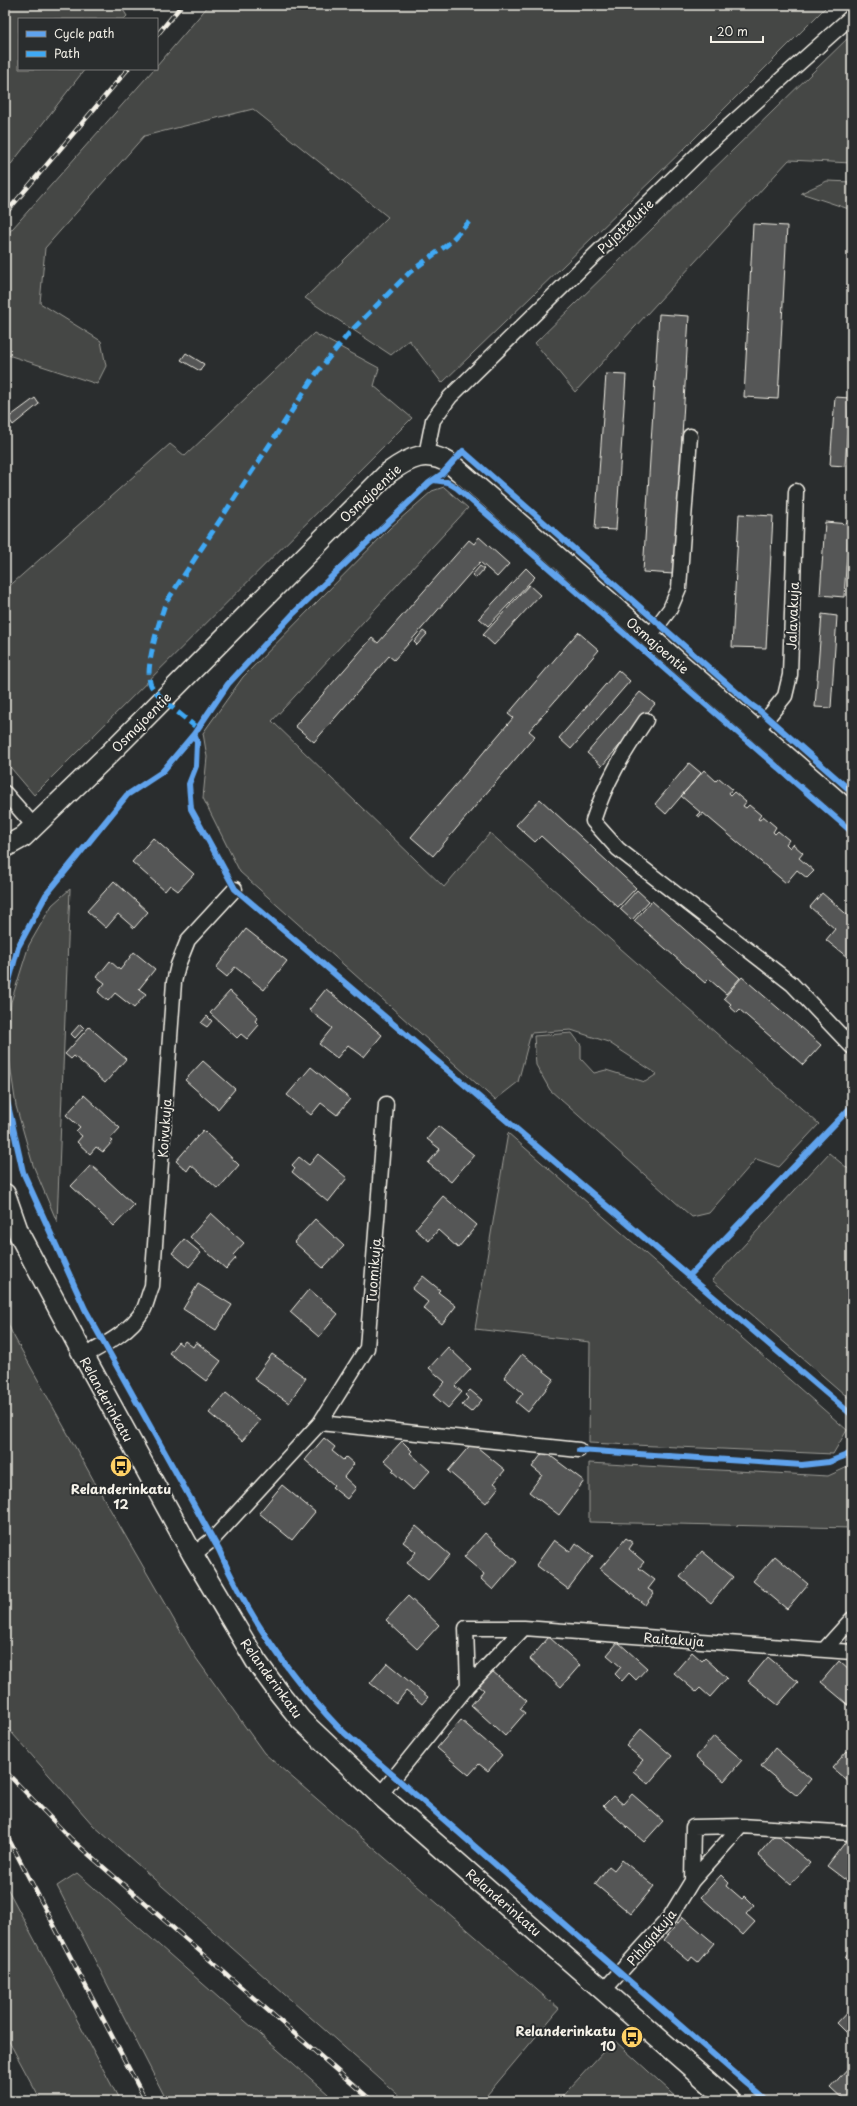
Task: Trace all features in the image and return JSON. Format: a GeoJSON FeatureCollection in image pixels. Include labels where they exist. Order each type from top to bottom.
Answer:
{"type":"FeatureCollection","features":[{"type":"Feature","properties":{"kind":"main road","name":"Osmajoentie"},"geometry":{"type":"LineString","coordinates":[[5,847],[23,837],[110,753],[388,473],[402,463],[426,455],[440,457],[451,464],[852,814]]}},
{"type":"Feature","properties":{"kind":"main road","name":"Relanderinkatu"},"geometry":{"type":"LineString","coordinates":[[5,1194],[19,1234],[193,1555],[256,1660],[277,1690],[307,1726],[380,1795],[730,2101]]}},
{"type":"Feature","properties":{"kind":"street","name":"Pujottelutie"},"geometry":{"type":"LineString","coordinates":[[426,455],[433,420],[450,397],[701,151],[852,16]]}},
{"type":"Feature","properties":{"kind":"street"},"geometry":{"type":"LineString","coordinates":[[649,636],[670,609],[679,588],[690,436]]}},
{"type":"Feature","properties":{"kind":"street","name":"Jalavakuja"},"geometry":{"type":"LineString","coordinates":[[757,731],[785,696],[790,675],[796,491]]}},
{"type":"Feature","properties":{"kind":"street"},"geometry":{"type":"LineString","coordinates":[[646,720],[617,763],[601,795],[593,821],[618,849],[792,984],[852,1047]]}},
{"type":"Feature","properties":{"kind":"street"},"geometry":{"type":"LineString","coordinates":[[5,792],[34,826]]}},
{"type":"Feature","properties":{"kind":"street","name":"Koivukuja"},"geometry":{"type":"LineString","coordinates":[[84,1356],[118,1337],[132,1325],[144,1308],[152,1286],[174,982],[178,965],[188,940],[235,889]]}},
{"type":"Feature","properties":{"kind":"street","name":"Tuomikuja"},"geometry":{"type":"LineString","coordinates":[[193,1555],[213,1539],[320,1423],[367,1348],[386,1104]]}},
{"type":"Feature","properties":{"kind":"street"},"geometry":{"type":"LineString","coordinates":[[320,1423],[579,1450]]}},
{"type":"Feature","properties":{"kind":"street"},"geometry":{"type":"LineString","coordinates":[[824,1650],[852,1619]]}},
{"type":"Feature","properties":{"kind":"street","name":"Raitakuja"},"geometry":{"type":"LineString","coordinates":[[468,1686],[466,1628],[524,1628],[852,1652]]}},
{"type":"Feature","properties":{"kind":"street"},"geometry":{"type":"LineString","coordinates":[[380,1795],[468,1686],[524,1628]]}},
{"type":"Feature","properties":{"kind":"street"},"geometry":{"type":"LineString","coordinates":[[692,1881],[693,1827],[741,1826],[852,1833]]}},
{"type":"Feature","properties":{"kind":"street","name":"Pihlajakuja"},"geometry":{"type":"LineString","coordinates":[[604,1990],[670,1917],[692,1881],[741,1826]]}},
{"type":"Feature","properties":{"kind":"shaded area"},"geometry":{"type":"Polygon","coordinates":[[[5,5],[120,5],[127,16],[125,18],[18,18],[18,70],[84,70],[5,172],[5,5]]]}},
{"type":"Feature","properties":{"kind":"shaded area"},"geometry":{"type":"Polygon","coordinates":[[[209,5],[828,5],[686,147],[442,383],[409,340],[391,355],[305,298],[388,217],[253,109],[144,136],[45,248],[40,303],[101,341],[106,366],[97,384],[5,354],[5,237],[153,70],[158,70],[158,65],[209,5]]]}},
{"type":"Feature","properties":{"kind":"shaded area"},"geometry":{"type":"Polygon","coordinates":[[[852,34],[852,163],[789,160],[575,392],[535,343],[852,34]]]}},
{"type":"Feature","properties":{"kind":"shaded area"},"geometry":{"type":"Polygon","coordinates":[[[827,181],[852,182],[852,210],[801,193],[827,181]]]}},
{"type":"Feature","properties":{"kind":"shaded area"},"geometry":{"type":"Polygon","coordinates":[[[314,333],[379,368],[374,386],[412,418],[34,795],[5,761],[5,590],[170,444],[185,456],[314,333]]]}},
{"type":"Feature","properties":{"kind":"shaded area"},"geometry":{"type":"Polygon","coordinates":[[[444,487],[468,508],[272,721],[444,887],[490,833],[819,1124],[779,1167],[756,1159],[709,1213],[692,1217],[550,1090],[536,1065],[534,1036],[572,1033],[581,1045],[581,1059],[594,1073],[606,1070],[645,1082],[657,1074],[608,1042],[571,1030],[531,1033],[518,1082],[495,1100],[240,872],[203,798],[207,757],[203,733],[243,677],[390,528],[432,491],[444,487]]]}},
{"type":"Feature","properties":{"kind":"shaded area"},"geometry":{"type":"Polygon","coordinates":[[[70,889],[57,1222],[33,1165],[16,1106],[7,1044],[11,1002],[29,945],[52,905],[70,889]]]}},
{"type":"Feature","properties":{"kind":"shaded area"},"geometry":{"type":"Polygon","coordinates":[[[508,1133],[847,1430],[833,1454],[589,1443],[590,1342],[475,1329],[508,1133]]]}},
{"type":"Feature","properties":{"kind":"shaded area"},"geometry":{"type":"Polygon","coordinates":[[[829,1153],[852,1172],[852,1401],[712,1280],[829,1153]]]}},
{"type":"Feature","properties":{"kind":"shaded area"},"geometry":{"type":"Polygon","coordinates":[[[5,1316],[12,1333],[99,1490],[196,1658],[264,1753],[559,2009],[482,2101],[405,2101],[93,1825],[5,1725],[5,1316]]]}},
{"type":"Feature","properties":{"kind":"shaded area"},"geometry":{"type":"Polygon","coordinates":[[[589,1463],[828,1476],[852,1465],[852,1528],[589,1522],[589,1463]]]}},
{"type":"Feature","properties":{"kind":"shaded area"},"geometry":{"type":"Polygon","coordinates":[[[77,1873],[336,2101],[167,2101],[57,1886],[77,1873]]]}},
{"type":"Feature","properties":{"kind":"shaded area"},"geometry":{"type":"Polygon","coordinates":[[[5,1884],[120,2101],[41,2101],[5,2034],[5,1884]]]}},
{"type":"Feature","properties":{"kind":"shaded area"},"geometry":{"type":"Polygon","coordinates":[[[614,2040],[681,2101],[558,2101],[614,2040]]]}},
{"type":"Feature","properties":{"kind":"building"},"geometry":{"type":"Polygon","coordinates":[[[753,224],[787,226],[778,399],[744,397],[753,224]]]}},
{"type":"Feature","properties":{"kind":"building"},"geometry":{"type":"Polygon","coordinates":[[[659,314],[689,316],[674,574],[643,572],[659,314]]]}},
{"type":"Feature","properties":{"kind":"building"},"geometry":{"type":"Polygon","coordinates":[[[186,353],[204,364],[200,371],[181,360],[186,353]]]}},
{"type":"Feature","properties":{"kind":"building"},"geometry":{"type":"Polygon","coordinates":[[[606,374],[626,375],[616,530],[595,529],[606,374]]]}},
{"type":"Feature","properties":{"kind":"building"},"geometry":{"type":"Polygon","coordinates":[[[835,397],[850,398],[845,466],[830,465],[835,397]]]}},
{"type":"Feature","properties":{"kind":"building"},"geometry":{"type":"Polygon","coordinates":[[[35,398],[39,404],[13,425],[8,418],[35,398]]]}},
{"type":"Feature","properties":{"kind":"building"},"geometry":{"type":"Polygon","coordinates":[[[739,514],[773,516],[766,648],[732,647],[739,514]]]}},
{"type":"Feature","properties":{"kind":"building"},"geometry":{"type":"Polygon","coordinates":[[[825,522],[849,524],[844,597],[820,595],[825,522]]]}},
{"type":"Feature","properties":{"kind":"building"},"geometry":{"type":"Polygon","coordinates":[[[479,537],[509,564],[497,577],[480,562],[394,660],[389,656],[314,742],[295,726],[372,638],[378,643],[469,540],[474,544],[479,537]]]}},
{"type":"Feature","properties":{"kind":"building"},"geometry":{"type":"Polygon","coordinates":[[[480,566],[484,569],[476,578],[472,575],[480,566]]]}},
{"type":"Feature","properties":{"kind":"building"},"geometry":{"type":"Polygon","coordinates":[[[526,568],[535,577],[488,626],[479,618],[526,568]]]}},
{"type":"Feature","properties":{"kind":"building"},"geometry":{"type":"Polygon","coordinates":[[[529,585],[540,595],[494,645],[483,635],[529,585]]]}},
{"type":"Feature","properties":{"kind":"building"},"geometry":{"type":"Polygon","coordinates":[[[822,614],[837,616],[831,708],[815,707],[822,614]]]}},
{"type":"Feature","properties":{"kind":"building"},"geometry":{"type":"Polygon","coordinates":[[[423,631],[427,634],[417,645],[414,642],[423,631]]]}},
{"type":"Feature","properties":{"kind":"building"},"geometry":{"type":"Polygon","coordinates":[[[578,632],[599,650],[529,731],[535,736],[433,856],[411,837],[513,718],[508,714],[578,632]]]}},
{"type":"Feature","properties":{"kind":"building"},"geometry":{"type":"Polygon","coordinates":[[[618,670],[630,681],[571,749],[559,738],[618,670]]]}},
{"type":"Feature","properties":{"kind":"building"},"geometry":{"type":"Polygon","coordinates":[[[640,692],[655,704],[602,766],[587,753],[640,692]]]}},
{"type":"Feature","properties":{"kind":"building"},"geometry":{"type":"Polygon","coordinates":[[[689,763],[701,773],[666,814],[655,804],[689,763]]]}},
{"type":"Feature","properties":{"kind":"building"},"geometry":{"type":"Polygon","coordinates":[[[704,770],[716,781],[719,778],[732,789],[729,793],[731,795],[734,792],[746,802],[743,806],[746,808],[749,805],[761,815],[758,819],[760,820],[763,816],[776,827],[773,832],[775,834],[778,831],[789,840],[786,844],[790,848],[793,844],[803,853],[799,858],[814,871],[807,878],[797,870],[786,883],[703,813],[700,817],[697,815],[700,812],[681,796],[704,770]]]}},
{"type":"Feature","properties":{"kind":"building"},"geometry":{"type":"Polygon","coordinates":[[[540,799],[636,888],[618,907],[541,836],[535,842],[516,825],[540,799]]]}},
{"type":"Feature","properties":{"kind":"building"},"geometry":{"type":"Polygon","coordinates":[[[153,838],[194,874],[178,891],[170,885],[165,891],[132,862],[153,838]]]}},
{"type":"Feature","properties":{"kind":"building"},"geometry":{"type":"Polygon","coordinates":[[[114,881],[148,912],[134,928],[118,914],[106,928],[87,911],[114,881]]]}},
{"type":"Feature","properties":{"kind":"building"},"geometry":{"type":"Polygon","coordinates":[[[637,890],[649,901],[632,920],[620,909],[637,890]]]}},
{"type":"Feature","properties":{"kind":"building"},"geometry":{"type":"Polygon","coordinates":[[[822,893],[852,919],[852,961],[826,940],[835,929],[810,907],[822,893]]]}},
{"type":"Feature","properties":{"kind":"building"},"geometry":{"type":"Polygon","coordinates":[[[652,901],[740,978],[726,994],[709,979],[705,983],[634,921],[652,901]]]}},
{"type":"Feature","properties":{"kind":"building"},"geometry":{"type":"Polygon","coordinates":[[[246,929],[287,961],[264,990],[235,967],[227,977],[216,968],[246,929]]]}},
{"type":"Feature","properties":{"kind":"building"},"geometry":{"type":"Polygon","coordinates":[[[134,952],[155,969],[139,989],[146,994],[134,1008],[115,993],[108,1001],[98,992],[105,983],[97,977],[110,961],[120,970],[134,952]]]}},
{"type":"Feature","properties":{"kind":"building"},"geometry":{"type":"Polygon","coordinates":[[[742,977],[821,1045],[803,1065],[740,1010],[737,1013],[729,1006],[731,1004],[724,998],[742,977]]]}},
{"type":"Feature","properties":{"kind":"building"},"geometry":{"type":"Polygon","coordinates":[[[326,989],[382,1035],[364,1057],[348,1045],[337,1058],[319,1044],[332,1028],[309,1010],[326,989]]]}},
{"type":"Feature","properties":{"kind":"building"},"geometry":{"type":"Polygon","coordinates":[[[230,991],[258,1017],[255,1021],[259,1025],[247,1039],[241,1034],[237,1038],[210,1013],[230,991]]]}},
{"type":"Feature","properties":{"kind":"building"},"geometry":{"type":"Polygon","coordinates":[[[207,1016],[212,1021],[207,1027],[201,1023],[207,1016]]]}},
{"type":"Feature","properties":{"kind":"building"},"geometry":{"type":"Polygon","coordinates":[[[80,1024],[84,1028],[75,1038],[71,1034],[80,1024]]]}},
{"type":"Feature","properties":{"kind":"building"},"geometry":{"type":"Polygon","coordinates":[[[89,1027],[126,1059],[105,1083],[74,1056],[71,1059],[65,1054],[89,1027]]]}},
{"type":"Feature","properties":{"kind":"building"},"geometry":{"type":"Polygon","coordinates":[[[203,1061],[235,1089],[218,1109],[185,1080],[203,1061]]]}},
{"type":"Feature","properties":{"kind":"building"},"geometry":{"type":"Polygon","coordinates":[[[311,1067],[350,1099],[337,1115],[321,1103],[311,1115],[287,1095],[311,1067]]]}},
{"type":"Feature","properties":{"kind":"building"},"geometry":{"type":"Polygon","coordinates":[[[84,1095],[120,1128],[110,1139],[113,1141],[103,1152],[96,1147],[90,1154],[77,1142],[82,1136],[76,1131],[80,1127],[66,1115],[84,1095]]]}},
{"type":"Feature","properties":{"kind":"building"},"geometry":{"type":"Polygon","coordinates":[[[438,1126],[474,1155],[451,1182],[428,1163],[440,1149],[427,1139],[438,1126]]]}},
{"type":"Feature","properties":{"kind":"building"},"geometry":{"type":"Polygon","coordinates":[[[203,1130],[239,1165],[218,1189],[191,1165],[187,1171],[176,1161],[203,1130]]]}},
{"type":"Feature","properties":{"kind":"building"},"geometry":{"type":"Polygon","coordinates":[[[318,1154],[347,1178],[328,1202],[292,1172],[295,1168],[292,1165],[299,1157],[309,1165],[318,1154]]]}},
{"type":"Feature","properties":{"kind":"building"},"geometry":{"type":"Polygon","coordinates":[[[91,1165],[134,1205],[114,1226],[71,1186],[91,1165]]]}},
{"type":"Feature","properties":{"kind":"building"},"geometry":{"type":"Polygon","coordinates":[[[443,1196],[477,1225],[458,1248],[438,1230],[429,1241],[415,1229],[443,1196]]]}},
{"type":"Feature","properties":{"kind":"building"},"geometry":{"type":"Polygon","coordinates":[[[211,1213],[244,1243],[233,1255],[236,1258],[226,1269],[190,1237],[211,1213]]]}},
{"type":"Feature","properties":{"kind":"building"},"geometry":{"type":"Polygon","coordinates":[[[315,1219],[344,1246],[323,1268],[294,1242],[315,1219]]]}},
{"type":"Feature","properties":{"kind":"building"},"geometry":{"type":"Polygon","coordinates":[[[184,1239],[201,1253],[189,1267],[172,1253],[184,1239]]]}},
{"type":"Feature","properties":{"kind":"building"},"geometry":{"type":"Polygon","coordinates":[[[423,1276],[440,1290],[438,1292],[456,1306],[442,1324],[423,1308],[428,1302],[412,1289],[423,1276]]]}},
{"type":"Feature","properties":{"kind":"building"},"geometry":{"type":"Polygon","coordinates":[[[198,1284],[232,1305],[216,1330],[183,1309],[198,1284]]]}},
{"type":"Feature","properties":{"kind":"building"},"geometry":{"type":"Polygon","coordinates":[[[309,1289],[338,1314],[319,1337],[290,1312],[309,1289]]]}},
{"type":"Feature","properties":{"kind":"building"},"geometry":{"type":"Polygon","coordinates":[[[185,1341],[193,1347],[196,1342],[221,1361],[206,1381],[169,1353],[178,1342],[182,1345],[185,1341]]]}},
{"type":"Feature","properties":{"kind":"building"},"geometry":{"type":"Polygon","coordinates":[[[448,1347],[471,1369],[455,1386],[462,1392],[448,1408],[433,1395],[445,1382],[429,1368],[448,1347]]]}},
{"type":"Feature","properties":{"kind":"building"},"geometry":{"type":"Polygon","coordinates":[[[272,1354],[306,1378],[289,1403],[254,1379],[272,1354]]]}},
{"type":"Feature","properties":{"kind":"building"},"geometry":{"type":"Polygon","coordinates":[[[522,1354],[554,1379],[528,1412],[516,1402],[523,1393],[504,1377],[522,1354]]]}},
{"type":"Feature","properties":{"kind":"building"},"geometry":{"type":"Polygon","coordinates":[[[470,1390],[482,1400],[471,1412],[462,1405],[468,1398],[465,1395],[470,1390]]]}},
{"type":"Feature","properties":{"kind":"building"},"geometry":{"type":"Polygon","coordinates":[[[226,1393],[260,1421],[242,1441],[209,1413],[226,1393]]]}},
{"type":"Feature","properties":{"kind":"building"},"geometry":{"type":"Polygon","coordinates":[[[324,1438],[335,1447],[332,1451],[343,1460],[346,1457],[354,1464],[344,1477],[356,1488],[347,1499],[332,1487],[334,1485],[305,1460],[324,1438]]]}},
{"type":"Feature","properties":{"kind":"building"},"geometry":{"type":"Polygon","coordinates":[[[402,1441],[412,1451],[410,1453],[430,1471],[413,1490],[392,1471],[394,1469],[384,1460],[402,1441]]]}},
{"type":"Feature","properties":{"kind":"building"},"geometry":{"type":"Polygon","coordinates":[[[472,1443],[505,1470],[494,1483],[499,1487],[486,1503],[448,1471],[472,1443]]]}},
{"type":"Feature","properties":{"kind":"building"},"geometry":{"type":"Polygon","coordinates":[[[544,1451],[584,1481],[559,1515],[529,1492],[542,1475],[532,1467],[544,1451]]]}},
{"type":"Feature","properties":{"kind":"building"},"geometry":{"type":"Polygon","coordinates":[[[282,1485],[315,1512],[292,1540],[259,1513],[282,1485]]]}},
{"type":"Feature","properties":{"kind":"building"},"geometry":{"type":"Polygon","coordinates":[[[416,1526],[450,1555],[428,1580],[407,1563],[416,1552],[403,1542],[416,1526]]]}},
{"type":"Feature","properties":{"kind":"building"},"geometry":{"type":"Polygon","coordinates":[[[485,1533],[517,1562],[493,1590],[481,1579],[484,1574],[464,1557],[485,1533]]]}},
{"type":"Feature","properties":{"kind":"building"},"geometry":{"type":"Polygon","coordinates":[[[626,1538],[633,1543],[629,1549],[644,1562],[639,1568],[655,1580],[648,1589],[654,1593],[645,1605],[600,1569],[626,1538]]]}},
{"type":"Feature","properties":{"kind":"building"},"geometry":{"type":"Polygon","coordinates":[[[554,1540],[570,1552],[576,1543],[593,1556],[568,1589],[536,1565],[554,1540]]]}},
{"type":"Feature","properties":{"kind":"building"},"geometry":{"type":"Polygon","coordinates":[[[702,1551],[733,1577],[711,1603],[680,1577],[702,1551]]]}},
{"type":"Feature","properties":{"kind":"building"},"geometry":{"type":"Polygon","coordinates":[[[775,1556],[808,1584],[787,1609],[753,1581],[775,1556]]]}},
{"type":"Feature","properties":{"kind":"building"},"geometry":{"type":"Polygon","coordinates":[[[408,1596],[439,1625],[417,1649],[386,1620],[408,1596]]]}},
{"type":"Feature","properties":{"kind":"building"},"geometry":{"type":"Polygon","coordinates":[[[549,1637],[580,1665],[561,1687],[530,1659],[549,1637]]]}},
{"type":"Feature","properties":{"kind":"building"},"geometry":{"type":"Polygon","coordinates":[[[618,1642],[647,1668],[636,1680],[629,1673],[622,1681],[615,1674],[621,1667],[607,1655],[618,1642]]]}},
{"type":"Feature","properties":{"kind":"building"},"geometry":{"type":"Polygon","coordinates":[[[692,1652],[702,1661],[705,1658],[727,1678],[710,1697],[700,1688],[696,1692],[674,1673],[692,1652]]]}},
{"type":"Feature","properties":{"kind":"building"},"geometry":{"type":"Polygon","coordinates":[[[768,1657],[798,1682],[778,1705],[748,1681],[768,1657]]]}},
{"type":"Feature","properties":{"kind":"building"},"geometry":{"type":"Polygon","coordinates":[[[839,1661],[852,1673],[852,1708],[821,1682],[839,1661]]]}},
{"type":"Feature","properties":{"kind":"building"},"geometry":{"type":"Polygon","coordinates":[[[387,1663],[428,1697],[422,1704],[406,1691],[396,1704],[370,1683],[387,1663]]]}},
{"type":"Feature","properties":{"kind":"building"},"geometry":{"type":"Polygon","coordinates":[[[492,1671],[527,1701],[520,1709],[525,1713],[505,1736],[471,1705],[484,1690],[479,1686],[492,1671]]]}},
{"type":"Feature","properties":{"kind":"building"},"geometry":{"type":"Polygon","coordinates":[[[461,1720],[502,1755],[488,1771],[479,1764],[469,1775],[437,1748],[461,1720]]]}},
{"type":"Feature","properties":{"kind":"building"},"geometry":{"type":"Polygon","coordinates":[[[641,1729],[672,1756],[648,1784],[633,1771],[643,1760],[626,1746],[641,1729]]]}},
{"type":"Feature","properties":{"kind":"building"},"geometry":{"type":"Polygon","coordinates":[[[714,1736],[742,1760],[724,1781],[696,1757],[714,1736]]]}},
{"type":"Feature","properties":{"kind":"building"},"geometry":{"type":"Polygon","coordinates":[[[775,1748],[811,1779],[797,1796],[761,1766],[775,1748]]]}},
{"type":"Feature","properties":{"kind":"building"},"geometry":{"type":"Polygon","coordinates":[[[847,1751],[852,1755],[852,1780],[850,1783],[832,1768],[847,1751]]]}},
{"type":"Feature","properties":{"kind":"building"},"geometry":{"type":"Polygon","coordinates":[[[632,1794],[663,1821],[644,1842],[603,1806],[613,1796],[623,1804],[632,1794]]]}},
{"type":"Feature","properties":{"kind":"building"},"geometry":{"type":"Polygon","coordinates":[[[776,1834],[810,1863],[791,1884],[758,1855],[776,1834]]]}},
{"type":"Feature","properties":{"kind":"building"},"geometry":{"type":"Polygon","coordinates":[[[847,1840],[852,1843],[852,1885],[827,1866],[847,1840]]]}},
{"type":"Feature","properties":{"kind":"building"},"geometry":{"type":"Polygon","coordinates":[[[622,1860],[654,1886],[631,1914],[595,1884],[609,1866],[614,1870],[622,1860]]]}},
{"type":"Feature","properties":{"kind":"building"},"geometry":{"type":"Polygon","coordinates":[[[721,1875],[729,1883],[727,1886],[742,1899],[745,1896],[754,1905],[746,1914],[755,1922],[743,1935],[701,1897],[721,1875]]]}},
{"type":"Feature","properties":{"kind":"building"},"geometry":{"type":"Polygon","coordinates":[[[683,1917],[714,1943],[698,1962],[692,1957],[689,1961],[664,1940],[683,1917]]]}},
{"type":"Feature","properties":{"kind":"building"},"geometry":{"type":"Polygon","coordinates":[[[852,1948],[852,1963],[845,1957],[852,1948]]]}},
{"type":"Feature","properties":{"kind":"building"},"geometry":{"type":"Polygon","coordinates":[[[852,2007],[852,2038],[837,2023],[852,2007]]]}},
{"type":"Feature","properties":{"kind":"building"},"geometry":{"type":"Polygon","coordinates":[[[849,2067],[852,2070],[852,2101],[844,2101],[830,2088],[849,2067]]]}},
{"type":"Feature","properties":{"kind":"railway"},"geometry":{"type":"LineString","coordinates":[[158,34],[182,5]]}},
{"type":"Feature","properties":{"kind":"railway"},"geometry":{"type":"LineString","coordinates":[[5,214],[127,70]]}},
{"type":"Feature","properties":{"kind":"railway"},"geometry":{"type":"LineString","coordinates":[[5,1771],[71,1839],[372,2101]]}},
{"type":"Feature","properties":{"kind":"railway"},"geometry":{"type":"LineString","coordinates":[[5,1832],[146,2101]]}},
{"type":"Feature","properties":{"kind":"marked path"},"geometry":{"type":"LineString","coordinates":[[197,728],[161,697],[152,687],[149,680],[150,659],[165,604],[318,371],[350,332],[410,272],[447,245],[469,222]]}},
{"type":"Feature","properties":{"kind":"cycle path"},"geometry":{"type":"LineString","coordinates":[[5,996],[18,947],[46,895],[127,795],[162,772],[194,734],[228,684],[294,613],[429,483],[442,474],[463,451],[852,792]]}},
{"type":"Feature","properties":{"kind":"cycle path"},"geometry":{"type":"LineString","coordinates":[[434,480],[447,482],[457,488],[852,832]]}},
{"type":"Feature","properties":{"kind":"cycle path"},"geometry":{"type":"LineString","coordinates":[[194,734],[197,742],[196,766],[189,784],[191,809],[235,889],[852,1415]]}},
{"type":"Feature","properties":{"kind":"cycle path"},"geometry":{"type":"LineString","coordinates":[[5,1092],[23,1172],[85,1309],[219,1550],[230,1575],[257,1622],[287,1667],[340,1729],[767,2101]]}},
{"type":"Feature","properties":{"kind":"cycle path"},"geometry":{"type":"LineString","coordinates":[[690,1275],[852,1106]]}},
{"type":"Feature","properties":{"kind":"cycle path"},"geometry":{"type":"LineString","coordinates":[[579,1450],[802,1465],[829,1462],[852,1453]]}},
{"type":"Feature","properties":{"kind":"place","name":"Relanderinkatu 12"},"geometry":{"type":"Point","coordinates":[121,1466]}},
{"type":"Feature","properties":{"kind":"place","name":"Relanderinkatu 10"},"geometry":{"type":"Point","coordinates":[632,2037]}}]}
